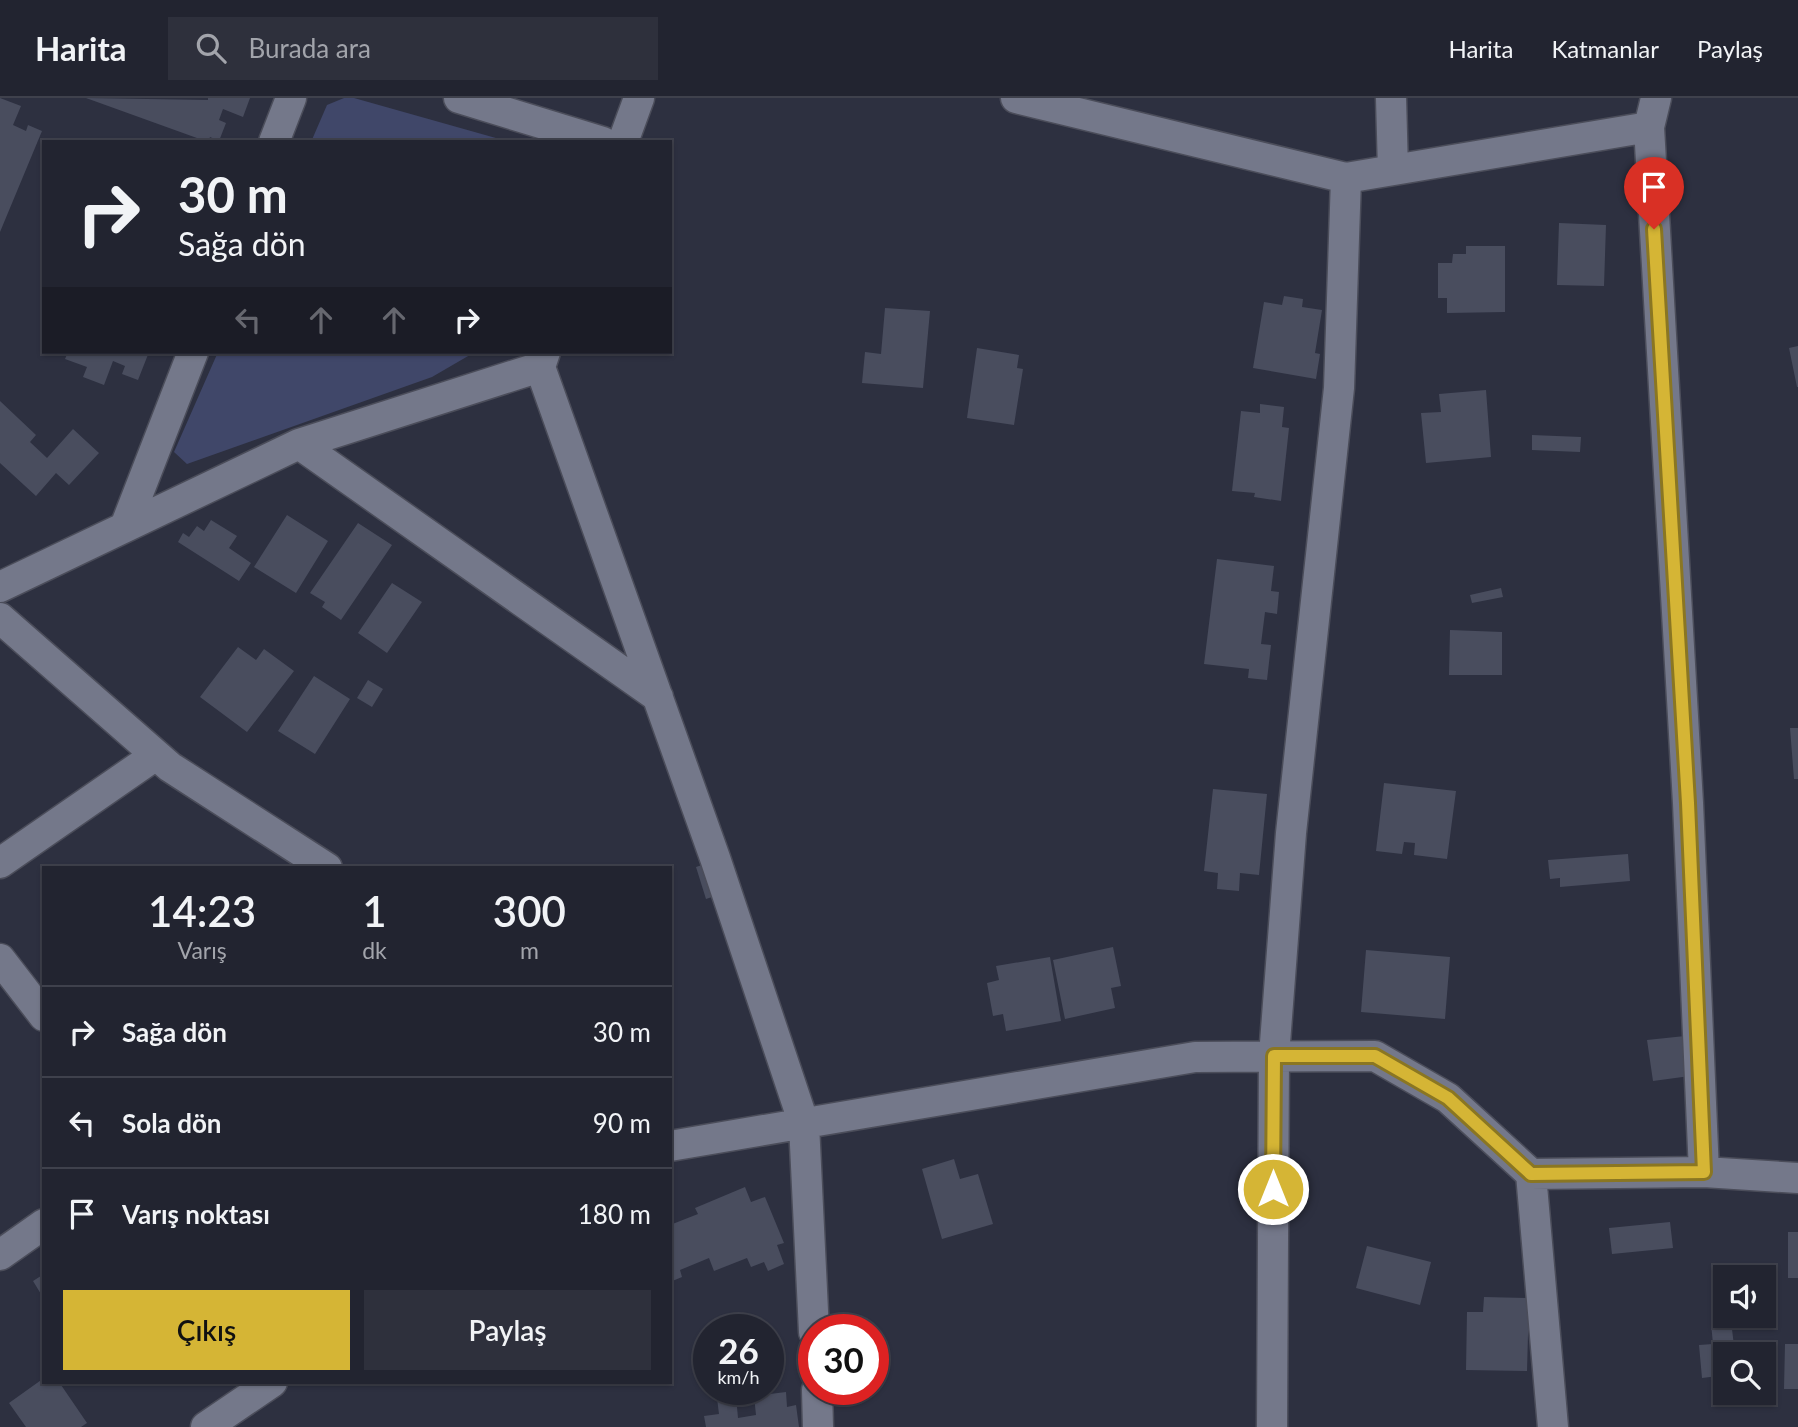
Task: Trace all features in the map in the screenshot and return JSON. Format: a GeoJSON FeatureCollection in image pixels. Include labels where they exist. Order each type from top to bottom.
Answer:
{"type":"FeatureCollection","features":[{"type":"Feature","properties":{"kind":"street"},"geometry":{"type":"LineString","coordinates":[[275,140],[292,98]]}},
{"type":"Feature","properties":{"kind":"street"},"geometry":{"type":"LineString","coordinates":[[459,98],[596,140]]}},
{"type":"Feature","properties":{"kind":"street"},"geometry":{"type":"LineString","coordinates":[[624,140],[639,98]]}},
{"type":"Feature","properties":{"kind":"street"},"geometry":{"type":"LineString","coordinates":[[1016,98],[1346,178],[1649,127]]}},
{"type":"Feature","properties":{"kind":"street"},"geometry":{"type":"LineString","coordinates":[[1391,98],[1393,170]]}},
{"type":"Feature","properties":{"kind":"street"},"geometry":{"type":"LineString","coordinates":[[1656,98],[1649,127],[1688,803],[1704,1172]]}},
{"type":"Feature","properties":{"kind":"street"},"geometry":{"type":"LineString","coordinates":[[1272,1427],[1274,1056],[1291,833],[1339,388],[1346,178]]}},
{"type":"Feature","properties":{"kind":"street"},"geometry":{"type":"LineString","coordinates":[[125,527],[192,354]]}},
{"type":"Feature","properties":{"kind":"street"},"geometry":{"type":"LineString","coordinates":[[0,587],[299,444],[542,359],[804,1124],[813,1314]]}},
{"type":"Feature","properties":{"kind":"street"},"geometry":{"type":"LineString","coordinates":[[299,444],[658,697]]}},
{"type":"Feature","properties":{"kind":"street"},"geometry":{"type":"LineString","coordinates":[[0,618],[170,767],[324,866]]}},
{"type":"Feature","properties":{"kind":"street"},"geometry":{"type":"LineString","coordinates":[[0,863],[156,755]]}},
{"type":"Feature","properties":{"kind":"street"},"geometry":{"type":"LineString","coordinates":[[0,959],[42,1013]]}},
{"type":"Feature","properties":{"kind":"street"},"geometry":{"type":"LineString","coordinates":[[672,1146],[1195,1057],[1375,1056],[1448,1098],[1531,1174],[1553,1427]]}},
{"type":"Feature","properties":{"kind":"street"},"geometry":{"type":"LineString","coordinates":[[1531,1174],[1704,1172],[1798,1178]]}},
{"type":"Feature","properties":{"kind":"street"},"geometry":{"type":"LineString","coordinates":[[0,1255],[42,1225]]}},
{"type":"Feature","properties":{"kind":"street"},"geometry":{"type":"LineString","coordinates":[[206,1427],[269,1384]]}},
{"type":"Feature","properties":{"kind":"street"},"geometry":{"type":"LineString","coordinates":[[817,1405],[818,1427]]}},
{"type":"Feature","properties":{"kind":"shaded area"},"geometry":{"type":"Polygon","coordinates":[[[344,98],[354,98],[503,140],[312,140],[327,105],[344,98]]]}},
{"type":"Feature","properties":{"kind":"shaded area"},"geometry":{"type":"Polygon","coordinates":[[[217,354],[472,354],[432,377],[187,464],[174,452],[217,354]]]}},
{"type":"Feature","properties":{"kind":"building"},"geometry":{"type":"Polygon","coordinates":[[[0,98],[21,106],[13,125],[26,131],[28,125],[42,131],[0,232],[0,98]]]}},
{"type":"Feature","properties":{"kind":"building"},"geometry":{"type":"Polygon","coordinates":[[[86,98],[250,98],[243,117],[223,109],[219,120],[226,123],[219,140],[210,137],[209,140],[86,98]]]}},
{"type":"Feature","properties":{"kind":"building"},"geometry":{"type":"Polygon","coordinates":[[[1559,223],[1606,225],[1604,286],[1557,285],[1559,223]]]}},
{"type":"Feature","properties":{"kind":"building"},"geometry":{"type":"Polygon","coordinates":[[[1466,246],[1505,246],[1505,312],[1447,313],[1447,298],[1438,298],[1438,263],[1452,263],[1453,254],[1466,254],[1466,246]]]}},
{"type":"Feature","properties":{"kind":"building"},"geometry":{"type":"Polygon","coordinates":[[[1284,296],[1303,299],[1302,307],[1322,310],[1315,353],[1320,354],[1316,379],[1253,368],[1264,302],[1282,305],[1284,296]]]}},
{"type":"Feature","properties":{"kind":"building"},"geometry":{"type":"Polygon","coordinates":[[[885,308],[930,311],[923,388],[862,383],[865,352],[881,354],[885,308]]]}},
{"type":"Feature","properties":{"kind":"building"},"geometry":{"type":"Polygon","coordinates":[[[1798,346],[1798,387],[1797,387],[1789,348],[1798,346]]]}},
{"type":"Feature","properties":{"kind":"building"},"geometry":{"type":"Polygon","coordinates":[[[977,348],[1019,355],[1017,368],[1023,369],[1014,425],[967,418],[977,348]]]}},
{"type":"Feature","properties":{"kind":"building"},"geometry":{"type":"Polygon","coordinates":[[[67,354],[148,354],[138,380],[122,374],[125,366],[113,361],[104,385],[83,377],[87,367],[65,359],[67,354]]]}},
{"type":"Feature","properties":{"kind":"building"},"geometry":{"type":"Polygon","coordinates":[[[1486,390],[1491,457],[1426,463],[1421,413],[1441,412],[1439,394],[1486,390]]]}},
{"type":"Feature","properties":{"kind":"building"},"geometry":{"type":"Polygon","coordinates":[[[0,401],[36,435],[30,442],[47,458],[73,429],[99,453],[69,485],[56,473],[36,496],[0,463],[0,401]]]}},
{"type":"Feature","properties":{"kind":"building"},"geometry":{"type":"Polygon","coordinates":[[[1260,404],[1284,407],[1282,427],[1289,428],[1281,501],[1254,497],[1255,493],[1232,491],[1241,411],[1260,413],[1260,404]]]}},
{"type":"Feature","properties":{"kind":"building"},"geometry":{"type":"Polygon","coordinates":[[[1532,435],[1581,437],[1580,452],[1532,450],[1532,435]]]}},
{"type":"Feature","properties":{"kind":"building"},"geometry":{"type":"Polygon","coordinates":[[[287,515],[328,541],[296,593],[254,567],[287,515]]]}},
{"type":"Feature","properties":{"kind":"building"},"geometry":{"type":"Polygon","coordinates":[[[211,520],[237,536],[229,548],[251,563],[239,581],[178,542],[183,533],[189,537],[197,526],[204,531],[211,520]]]}},
{"type":"Feature","properties":{"kind":"building"},"geometry":{"type":"Polygon","coordinates":[[[358,523],[392,545],[341,620],[322,607],[325,602],[310,593],[358,523]]]}},
{"type":"Feature","properties":{"kind":"building"},"geometry":{"type":"Polygon","coordinates":[[[1217,559],[1274,566],[1271,591],[1279,592],[1277,614],[1265,612],[1261,644],[1271,645],[1267,680],[1248,678],[1249,669],[1204,664],[1217,559]]]}},
{"type":"Feature","properties":{"kind":"building"},"geometry":{"type":"Polygon","coordinates":[[[392,583],[422,602],[387,653],[358,633],[392,583]]]}},
{"type":"Feature","properties":{"kind":"building"},"geometry":{"type":"Polygon","coordinates":[[[1501,588],[1503,597],[1472,603],[1470,595],[1501,588]]]}},
{"type":"Feature","properties":{"kind":"building"},"geometry":{"type":"Polygon","coordinates":[[[1450,630],[1502,632],[1502,675],[1449,675],[1450,630]]]}},
{"type":"Feature","properties":{"kind":"building"},"geometry":{"type":"Polygon","coordinates":[[[238,647],[256,660],[264,649],[294,671],[247,732],[200,697],[238,647]]]}},
{"type":"Feature","properties":{"kind":"building"},"geometry":{"type":"Polygon","coordinates":[[[314,676],[350,699],[315,754],[278,731],[314,676]]]}},
{"type":"Feature","properties":{"kind":"building"},"geometry":{"type":"Polygon","coordinates":[[[368,680],[383,689],[372,707],[357,698],[368,680]]]}},
{"type":"Feature","properties":{"kind":"building"},"geometry":{"type":"Polygon","coordinates":[[[1790,728],[1798,728],[1798,779],[1794,779],[1790,728]]]}},
{"type":"Feature","properties":{"kind":"building"},"geometry":{"type":"Polygon","coordinates":[[[1384,783],[1456,791],[1447,859],[1414,855],[1415,843],[1404,842],[1402,854],[1376,851],[1384,783]]]}},
{"type":"Feature","properties":{"kind":"building"},"geometry":{"type":"Polygon","coordinates":[[[1213,789],[1267,794],[1259,875],[1240,873],[1239,891],[1217,889],[1218,873],[1204,871],[1213,789]]]}},
{"type":"Feature","properties":{"kind":"building"},"geometry":{"type":"Polygon","coordinates":[[[1628,854],[1630,881],[1560,887],[1560,878],[1550,879],[1548,860],[1628,854]]]}},
{"type":"Feature","properties":{"kind":"building"},"geometry":{"type":"Polygon","coordinates":[[[711,862],[721,894],[706,899],[696,867],[711,862]]]}},
{"type":"Feature","properties":{"kind":"building"},"geometry":{"type":"Polygon","coordinates":[[[1113,947],[1121,986],[1111,988],[1115,1008],[1065,1019],[1053,960],[1113,947]]]}},
{"type":"Feature","properties":{"kind":"building"},"geometry":{"type":"Polygon","coordinates":[[[1366,950],[1450,957],[1445,1019],[1361,1012],[1366,950]]]}},
{"type":"Feature","properties":{"kind":"building"},"geometry":{"type":"Polygon","coordinates":[[[1050,957],[1061,1021],[1006,1031],[1003,1014],[993,1016],[987,983],[999,980],[996,966],[1050,957]]]}},
{"type":"Feature","properties":{"kind":"building"},"geometry":{"type":"Polygon","coordinates":[[[1685,1036],[1690,1076],[1653,1081],[1647,1040],[1685,1036]]]}},
{"type":"Feature","properties":{"kind":"building"},"geometry":{"type":"Polygon","coordinates":[[[954,1159],[960,1179],[978,1174],[993,1224],[942,1239],[922,1169],[954,1159]]]}},
{"type":"Feature","properties":{"kind":"building"},"geometry":{"type":"Polygon","coordinates":[[[745,1187],[751,1202],[765,1197],[784,1243],[777,1245],[784,1264],[768,1271],[764,1262],[751,1267],[747,1258],[714,1271],[709,1258],[680,1270],[682,1277],[672,1281],[672,1224],[698,1214],[695,1208],[745,1187]]]}},
{"type":"Feature","properties":{"kind":"building"},"geometry":{"type":"Polygon","coordinates":[[[1670,1222],[1673,1248],[1612,1254],[1609,1228],[1670,1222]]]}},
{"type":"Feature","properties":{"kind":"building"},"geometry":{"type":"Polygon","coordinates":[[[1788,1232],[1798,1232],[1798,1278],[1788,1278],[1788,1232]]]}},
{"type":"Feature","properties":{"kind":"building"},"geometry":{"type":"Polygon","coordinates":[[[1367,1246],[1431,1262],[1420,1305],[1356,1288],[1367,1246]]]}},
{"type":"Feature","properties":{"kind":"building"},"geometry":{"type":"Polygon","coordinates":[[[42,1275],[42,1296],[33,1281],[42,1275]]]}},
{"type":"Feature","properties":{"kind":"building"},"geometry":{"type":"Polygon","coordinates":[[[1484,1297],[1529,1298],[1527,1371],[1466,1370],[1467,1312],[1483,1312],[1484,1297]]]}},
{"type":"Feature","properties":{"kind":"building"},"geometry":{"type":"Polygon","coordinates":[[[1711,1323],[1713,1328],[1732,1328],[1734,1342],[1713,1344],[1711,1323]]]}},
{"type":"Feature","properties":{"kind":"building"},"geometry":{"type":"Polygon","coordinates":[[[1713,1344],[1713,1377],[1702,1378],[1699,1345],[1713,1344]]]}},
{"type":"Feature","properties":{"kind":"building"},"geometry":{"type":"Polygon","coordinates":[[[1785,1344],[1798,1344],[1798,1389],[1784,1389],[1785,1344]]]}},
{"type":"Feature","properties":{"kind":"building"},"geometry":{"type":"Polygon","coordinates":[[[42,1379],[42,1384],[60,1384],[87,1423],[81,1427],[26,1427],[9,1403],[42,1379]]]}},
{"type":"Feature","properties":{"kind":"building"},"geometry":{"type":"Polygon","coordinates":[[[784,1392],[787,1407],[796,1405],[799,1427],[706,1427],[704,1416],[719,1414],[718,1405],[737,1405],[738,1418],[756,1415],[755,1405],[784,1405],[784,1392]]]}},
{"type":"Feature","properties":{"kind":"route"},"geometry":{"type":"LineString","coordinates":[[1273,1189],[1274,1056],[1375,1056],[1448,1098],[1531,1174],[1704,1172],[1688,803],[1654,229]]}}]}
